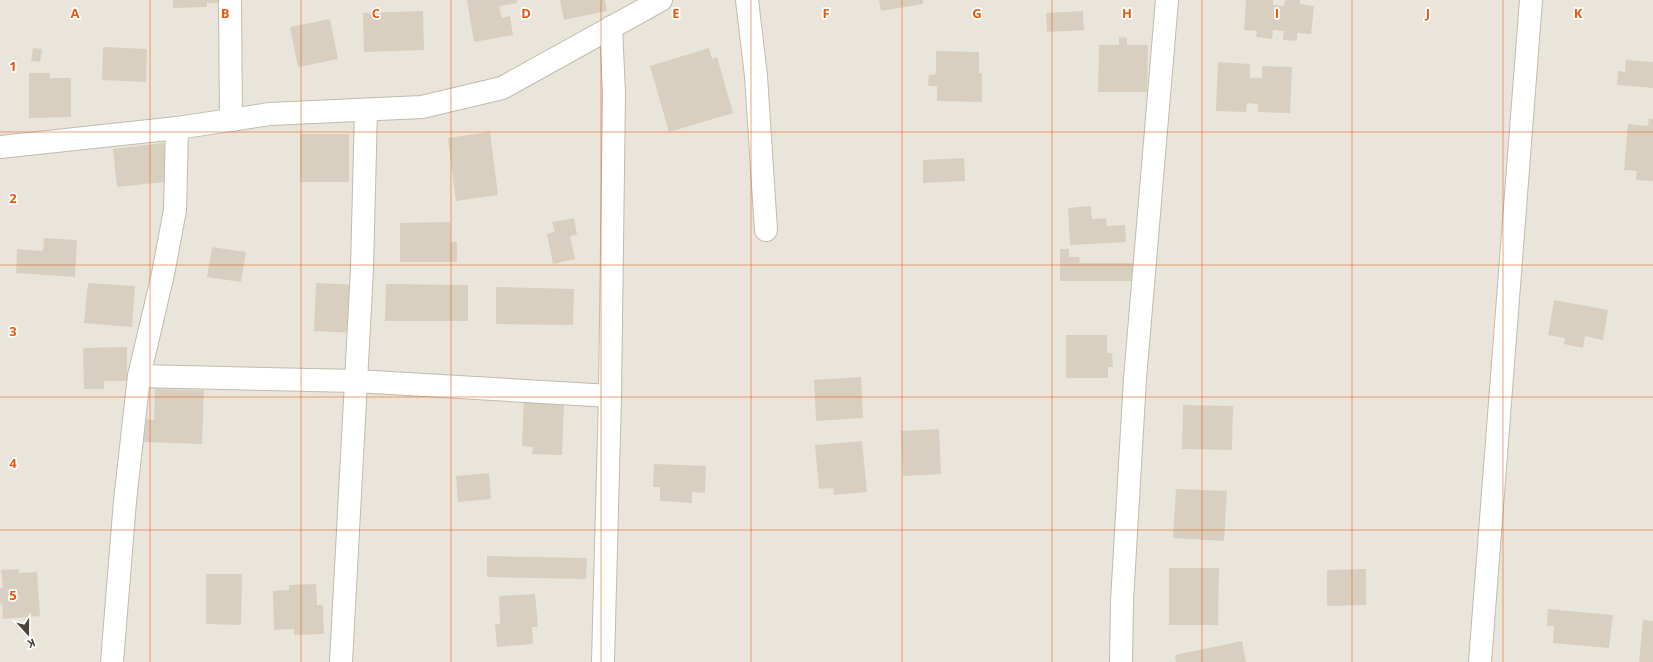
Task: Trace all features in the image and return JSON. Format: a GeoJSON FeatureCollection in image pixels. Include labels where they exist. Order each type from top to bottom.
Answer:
{"type":"FeatureCollection","features":[{"type":"Feature","properties":{"kind":"street"},"geometry":{"type":"LineString","coordinates":[[230,0],[231,120]]}},
{"type":"Feature","properties":{"kind":"street"},"geometry":{"type":"LineString","coordinates":[[0,147],[177,128],[270,114],[422,107],[502,88],[661,0]]}},
{"type":"Feature","properties":{"kind":"street"},"geometry":{"type":"LineString","coordinates":[[747,0],[755,68],[766,230]]}},
{"type":"Feature","properties":{"kind":"street"},"geometry":{"type":"LineString","coordinates":[[1121,662],[1122,601],[1135,379],[1167,0]]}},
{"type":"Feature","properties":{"kind":"street"},"geometry":{"type":"LineString","coordinates":[[1480,662],[1531,0]]}},
{"type":"Feature","properties":{"kind":"street"},"geometry":{"type":"LineString","coordinates":[[603,662],[610,396],[614,94],[611,27]]}},
{"type":"Feature","properties":{"kind":"street"},"geometry":{"type":"LineString","coordinates":[[341,662],[362,269],[366,110]]}},
{"type":"Feature","properties":{"kind":"street"},"geometry":{"type":"LineString","coordinates":[[112,662],[125,501],[139,376],[163,274],[175,210],[177,128]]}},
{"type":"Feature","properties":{"kind":"street"},"geometry":{"type":"LineString","coordinates":[[139,376],[356,381],[610,396]]}},
{"type":"Feature","properties":{"kind":"shaded area"},"geometry":{"type":"Polygon","coordinates":[[[0,0],[1653,0],[1653,662],[0,662],[0,0]]]}},
{"type":"Feature","properties":{"kind":"building"},"geometry":{"type":"Polygon","coordinates":[[[173,0],[222,0],[222,3],[207,3],[207,7],[173,8],[173,0]]]}},
{"type":"Feature","properties":{"kind":"building"},"geometry":{"type":"Polygon","coordinates":[[[467,0],[517,0],[517,3],[499,6],[502,18],[510,16],[513,35],[474,42],[467,0]]]}},
{"type":"Feature","properties":{"kind":"building"},"geometry":{"type":"Polygon","coordinates":[[[560,0],[605,0],[607,11],[564,20],[560,0]]]}},
{"type":"Feature","properties":{"kind":"building"},"geometry":{"type":"Polygon","coordinates":[[[879,0],[923,0],[923,4],[881,11],[879,0]]]}},
{"type":"Feature","properties":{"kind":"building"},"geometry":{"type":"Polygon","coordinates":[[[1246,0],[1273,0],[1273,5],[1284,6],[1285,0],[1300,0],[1300,4],[1314,6],[1311,34],[1297,33],[1297,41],[1283,40],[1284,31],[1273,30],[1272,39],[1256,37],[1257,31],[1244,30],[1246,0]]]}},
{"type":"Feature","properties":{"kind":"building"},"geometry":{"type":"Polygon","coordinates":[[[423,11],[424,50],[364,52],[363,13],[423,11]]]}},
{"type":"Feature","properties":{"kind":"building"},"geometry":{"type":"Polygon","coordinates":[[[1083,11],[1084,30],[1047,32],[1046,13],[1083,11]]]}},
{"type":"Feature","properties":{"kind":"building"},"geometry":{"type":"Polygon","coordinates":[[[330,19],[338,59],[298,67],[290,27],[330,19]]]}},
{"type":"Feature","properties":{"kind":"building"},"geometry":{"type":"Polygon","coordinates":[[[1119,37],[1127,38],[1127,45],[1148,45],[1147,92],[1098,92],[1099,45],[1119,45],[1119,37]]]}},
{"type":"Feature","properties":{"kind":"building"},"geometry":{"type":"Polygon","coordinates":[[[103,47],[147,49],[146,82],[102,80],[103,47]]]}},
{"type":"Feature","properties":{"kind":"building"},"geometry":{"type":"Polygon","coordinates":[[[33,48],[42,49],[40,62],[31,61],[33,48]]]}},
{"type":"Feature","properties":{"kind":"building"},"geometry":{"type":"Polygon","coordinates":[[[709,48],[712,59],[717,57],[733,113],[669,132],[650,66],[709,48]]]}},
{"type":"Feature","properties":{"kind":"building"},"geometry":{"type":"Polygon","coordinates":[[[936,51],[979,52],[979,73],[982,73],[982,102],[937,101],[937,86],[928,86],[929,75],[936,74],[936,51]]]}},
{"type":"Feature","properties":{"kind":"building"},"geometry":{"type":"Polygon","coordinates":[[[1626,60],[1653,62],[1653,88],[1617,85],[1618,71],[1625,72],[1626,60]]]}},
{"type":"Feature","properties":{"kind":"building"},"geometry":{"type":"Polygon","coordinates":[[[1218,62],[1250,64],[1250,78],[1262,78],[1262,66],[1292,67],[1290,113],[1258,112],[1258,104],[1247,103],[1246,112],[1216,111],[1218,62]]]}},
{"type":"Feature","properties":{"kind":"building"},"geometry":{"type":"Polygon","coordinates":[[[29,73],[50,73],[50,78],[71,78],[71,117],[29,118],[29,73]]]}},
{"type":"Feature","properties":{"kind":"building"},"geometry":{"type":"Polygon","coordinates":[[[1649,118],[1653,119],[1653,181],[1636,180],[1637,171],[1624,170],[1628,124],[1648,126],[1649,118]]]}},
{"type":"Feature","properties":{"kind":"building"},"geometry":{"type":"Polygon","coordinates":[[[490,132],[498,195],[456,201],[448,138],[490,132]]]}},
{"type":"Feature","properties":{"kind":"building"},"geometry":{"type":"Polygon","coordinates":[[[300,134],[349,134],[349,182],[300,182],[300,134]]]}},
{"type":"Feature","properties":{"kind":"building"},"geometry":{"type":"Polygon","coordinates":[[[171,142],[174,181],[117,187],[113,149],[171,142]]]}},
{"type":"Feature","properties":{"kind":"building"},"geometry":{"type":"Polygon","coordinates":[[[964,158],[965,181],[923,183],[923,160],[964,158]]]}},
{"type":"Feature","properties":{"kind":"building"},"geometry":{"type":"Polygon","coordinates":[[[1091,206],[1092,219],[1106,218],[1107,226],[1125,225],[1126,242],[1070,245],[1068,208],[1091,206]]]}},
{"type":"Feature","properties":{"kind":"building"},"geometry":{"type":"Polygon","coordinates":[[[574,218],[577,235],[570,236],[575,259],[553,264],[547,234],[555,232],[552,222],[574,218]]]}},
{"type":"Feature","properties":{"kind":"building"},"geometry":{"type":"Polygon","coordinates":[[[450,222],[451,242],[457,242],[457,262],[400,262],[400,223],[450,222]]]}},
{"type":"Feature","properties":{"kind":"building"},"geometry":{"type":"Polygon","coordinates":[[[44,238],[77,240],[75,277],[16,273],[17,249],[43,251],[44,238]]]}},
{"type":"Feature","properties":{"kind":"building"},"geometry":{"type":"Polygon","coordinates":[[[212,247],[246,252],[241,282],[207,277],[212,247]]]}},
{"type":"Feature","properties":{"kind":"building"},"geometry":{"type":"Polygon","coordinates":[[[1060,249],[1069,249],[1069,257],[1080,257],[1079,263],[1136,263],[1137,281],[1060,281],[1060,249]]]}},
{"type":"Feature","properties":{"kind":"building"},"geometry":{"type":"Polygon","coordinates":[[[88,283],[135,286],[132,327],[84,323],[88,283]]]}},
{"type":"Feature","properties":{"kind":"building"},"geometry":{"type":"Polygon","coordinates":[[[316,283],[359,285],[356,333],[314,331],[316,283]]]}},
{"type":"Feature","properties":{"kind":"building"},"geometry":{"type":"Polygon","coordinates":[[[386,284],[468,285],[468,321],[385,321],[386,284]]]}},
{"type":"Feature","properties":{"kind":"building"},"geometry":{"type":"Polygon","coordinates":[[[496,287],[574,289],[573,325],[496,324],[496,287]]]}},
{"type":"Feature","properties":{"kind":"building"},"geometry":{"type":"Polygon","coordinates":[[[1554,300],[1608,310],[1603,340],[1585,336],[1583,348],[1564,344],[1565,338],[1548,335],[1554,300]]]}},
{"type":"Feature","properties":{"kind":"building"},"geometry":{"type":"Polygon","coordinates":[[[1066,335],[1107,335],[1107,353],[1112,353],[1113,367],[1108,367],[1108,378],[1066,378],[1066,335]]]}},
{"type":"Feature","properties":{"kind":"building"},"geometry":{"type":"Polygon","coordinates":[[[127,347],[127,381],[104,381],[104,389],[84,389],[83,348],[127,347]]]}},
{"type":"Feature","properties":{"kind":"building"},"geometry":{"type":"Polygon","coordinates":[[[861,377],[863,418],[816,421],[814,380],[861,377]]]}},
{"type":"Feature","properties":{"kind":"building"},"geometry":{"type":"Polygon","coordinates":[[[155,389],[204,390],[202,444],[144,442],[145,419],[154,420],[155,389]]]}},
{"type":"Feature","properties":{"kind":"building"},"geometry":{"type":"Polygon","coordinates":[[[524,396],[564,403],[562,455],[532,454],[533,447],[522,446],[524,396]]]}},
{"type":"Feature","properties":{"kind":"building"},"geometry":{"type":"Polygon","coordinates":[[[1183,405],[1233,406],[1232,450],[1182,449],[1183,405]]]}},
{"type":"Feature","properties":{"kind":"building"},"geometry":{"type":"Polygon","coordinates":[[[939,429],[941,474],[903,476],[901,431],[939,429]]]}},
{"type":"Feature","properties":{"kind":"building"},"geometry":{"type":"Polygon","coordinates":[[[862,441],[867,492],[834,495],[833,488],[819,489],[815,445],[862,441]]]}},
{"type":"Feature","properties":{"kind":"building"},"geometry":{"type":"Polygon","coordinates":[[[654,464],[706,466],[705,493],[692,492],[692,503],[660,501],[660,487],[653,487],[654,464]]]}},
{"type":"Feature","properties":{"kind":"building"},"geometry":{"type":"Polygon","coordinates":[[[489,473],[491,499],[458,502],[456,476],[489,473]]]}},
{"type":"Feature","properties":{"kind":"building"},"geometry":{"type":"Polygon","coordinates":[[[1176,489],[1227,491],[1224,541],[1173,538],[1176,489]]]}},
{"type":"Feature","properties":{"kind":"building"},"geometry":{"type":"Polygon","coordinates":[[[487,556],[587,558],[586,579],[487,577],[487,556]]]}},
{"type":"Feature","properties":{"kind":"building"},"geometry":{"type":"Polygon","coordinates":[[[1169,568],[1219,568],[1218,625],[1169,625],[1169,568]]]}},
{"type":"Feature","properties":{"kind":"building"},"geometry":{"type":"Polygon","coordinates":[[[19,569],[19,573],[37,572],[40,616],[3,619],[2,603],[0,604],[0,588],[3,587],[1,570],[19,569]]]}},
{"type":"Feature","properties":{"kind":"building"},"geometry":{"type":"Polygon","coordinates":[[[1366,569],[1366,605],[1327,606],[1327,570],[1366,569]]]}},
{"type":"Feature","properties":{"kind":"building"},"geometry":{"type":"Polygon","coordinates":[[[206,574],[242,574],[241,625],[206,624],[206,574]]]}},
{"type":"Feature","properties":{"kind":"building"},"geometry":{"type":"Polygon","coordinates":[[[316,584],[317,605],[323,605],[324,634],[294,635],[294,629],[274,630],[273,591],[289,590],[289,585],[316,584]]]}},
{"type":"Feature","properties":{"kind":"building"},"geometry":{"type":"Polygon","coordinates":[[[535,594],[538,627],[532,627],[533,644],[497,647],[495,624],[500,624],[499,596],[535,594]]]}},
{"type":"Feature","properties":{"kind":"building"},"geometry":{"type":"Polygon","coordinates":[[[1548,609],[1613,615],[1609,648],[1553,643],[1554,626],[1547,626],[1548,609]]]}},
{"type":"Feature","properties":{"kind":"building"},"geometry":{"type":"Polygon","coordinates":[[[1643,620],[1653,621],[1653,662],[1639,662],[1643,620]]]}},
{"type":"Feature","properties":{"kind":"building"},"geometry":{"type":"Polygon","coordinates":[[[1242,641],[1246,662],[1176,662],[1175,655],[1242,641]]]}}]}
